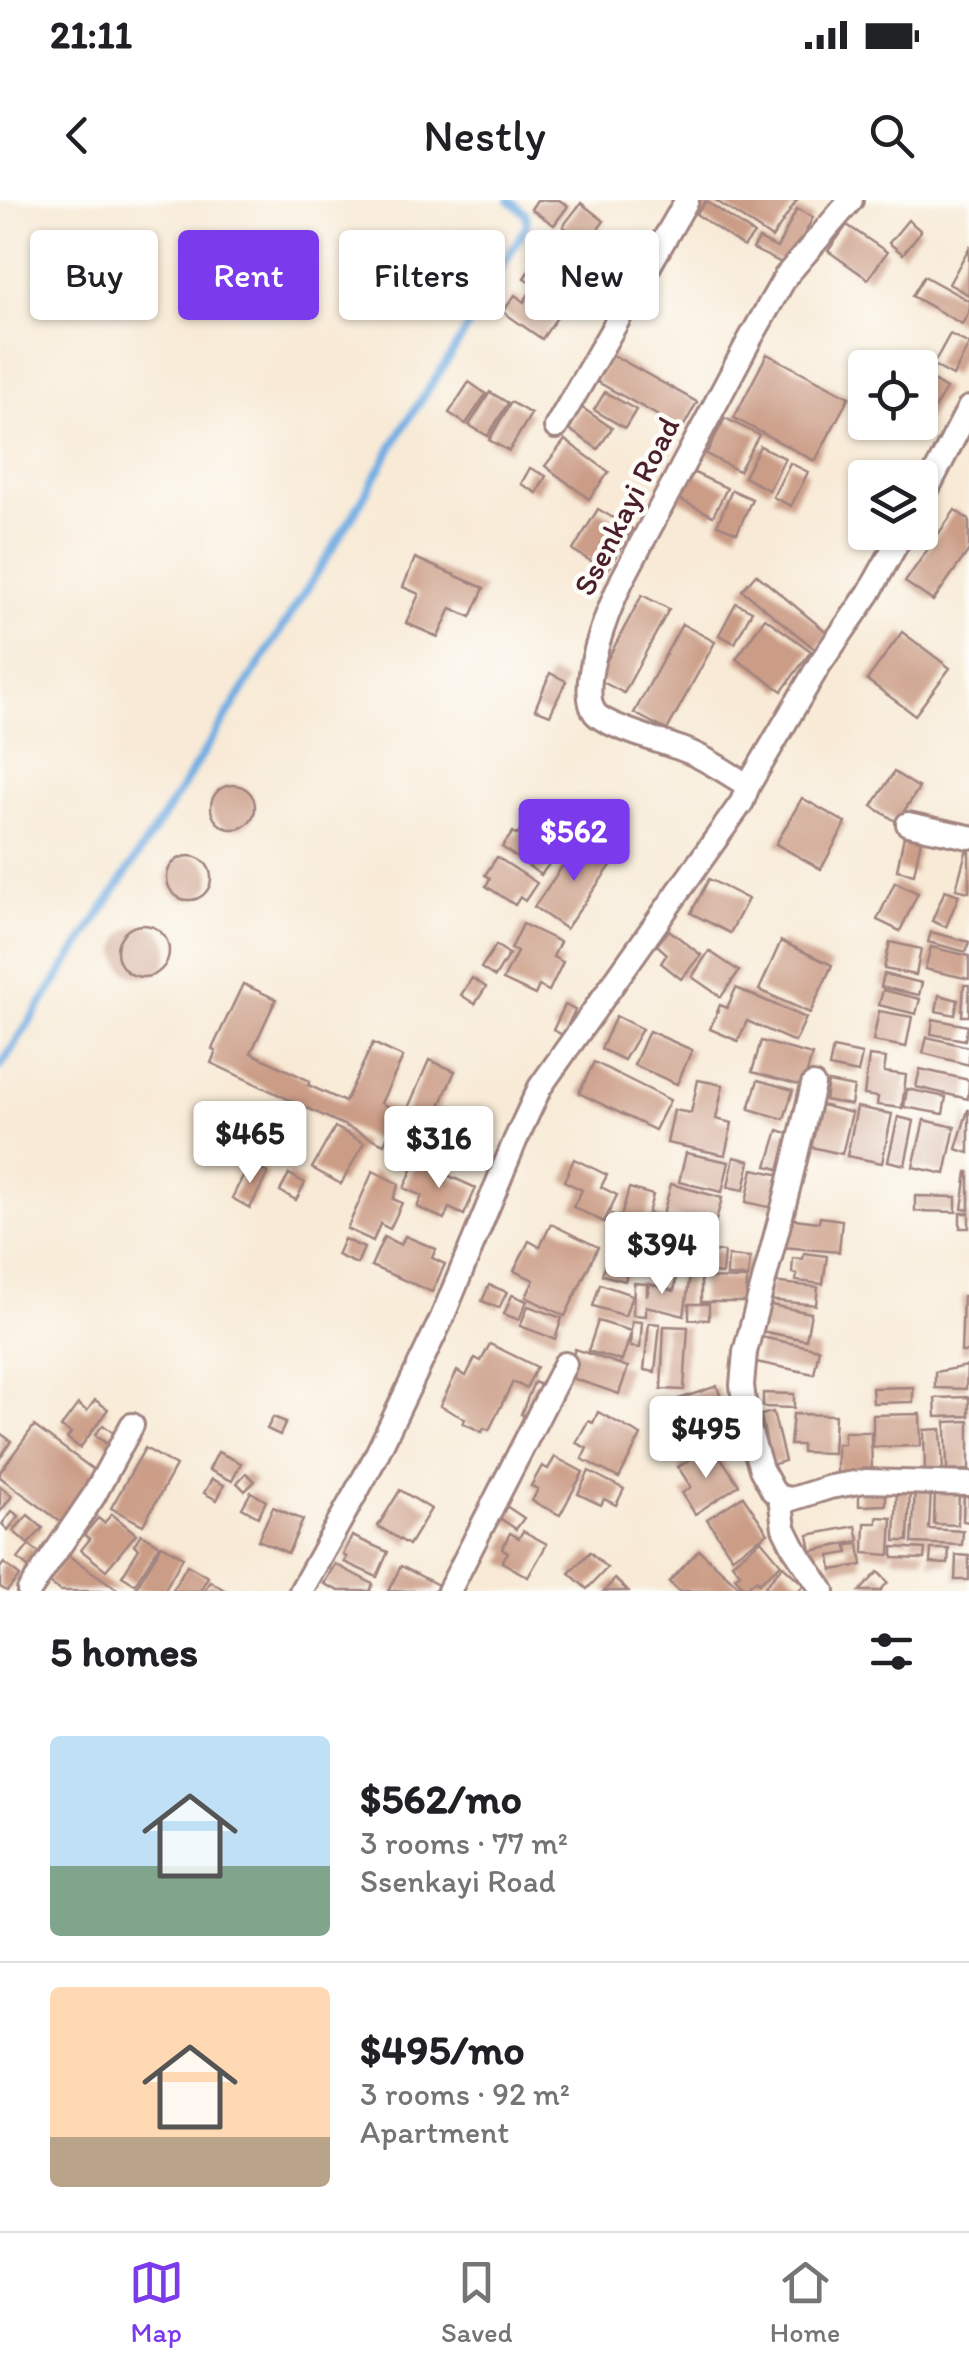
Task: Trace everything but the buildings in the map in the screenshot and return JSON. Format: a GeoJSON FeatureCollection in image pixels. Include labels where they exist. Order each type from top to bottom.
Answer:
{"type":"FeatureCollection","features":[{"type":"Feature","properties":{"kind":"street"},"geometry":{"type":"LineString","coordinates":[[556,427],[686,200]]}},
{"type":"Feature","properties":{"kind":"street","name":"Ssenkayi Road"},"geometry":{"type":"LineString","coordinates":[[748,786],[718,766],[596,715],[591,696],[594,660],[604,622],[622,580],[750,339],[786,276],[850,200]]}},
{"type":"Feature","properties":{"kind":"street"},"geometry":{"type":"LineString","coordinates":[[938,468],[969,408]]}},
{"type":"Feature","properties":{"kind":"street"},"geometry":{"type":"LineString","coordinates":[[301,1591],[374,1460],[442,1318],[540,1086],[742,802],[819,665],[894,550]]}},
{"type":"Feature","properties":{"kind":"street"},"geometry":{"type":"LineString","coordinates":[[908,824],[969,837]]}},
{"type":"Feature","properties":{"kind":"street"},"geometry":{"type":"LineString","coordinates":[[813,1086],[745,1352],[742,1385],[746,1420],[761,1469],[780,1496],[792,1499],[866,1481],[969,1484]]}},
{"type":"Feature","properties":{"kind":"street"},"geometry":{"type":"LineString","coordinates":[[449,1591],[566,1364]]}},
{"type":"Feature","properties":{"kind":"street"},"geometry":{"type":"LineString","coordinates":[[28,1591],[93,1496],[132,1425]]}},
{"type":"Feature","properties":{"kind":"street"},"geometry":{"type":"LineString","coordinates":[[780,1496],[784,1528],[823,1591]]}},
{"type":"Feature","properties":{"kind":"waterway"},"geometry":{"type":"LineString","coordinates":[[0,1067],[174,800],[451,355],[527,224],[526,214],[509,200]]}}]}
